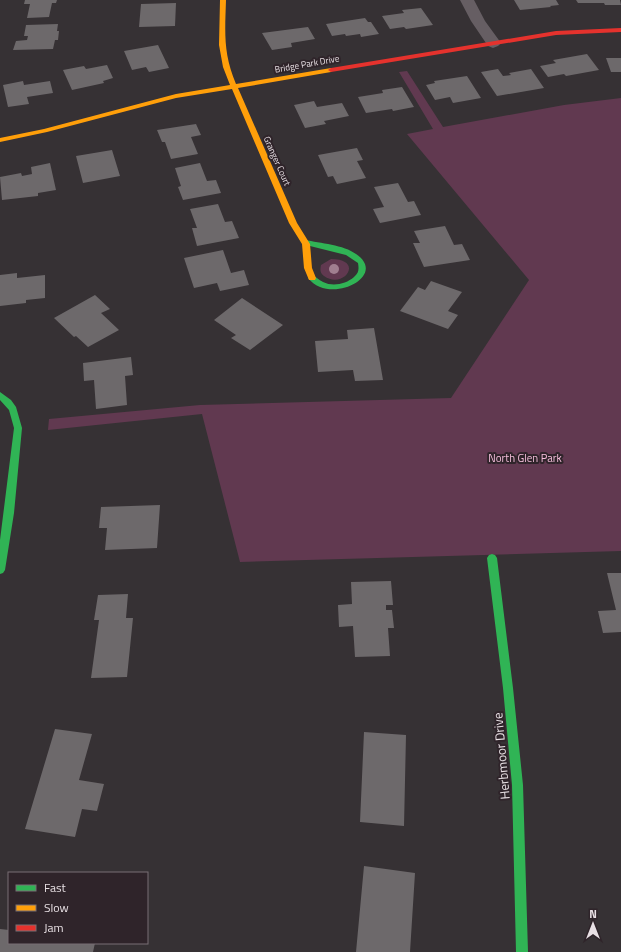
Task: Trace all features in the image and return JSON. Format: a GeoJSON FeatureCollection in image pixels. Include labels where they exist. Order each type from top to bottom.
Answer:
{"type":"FeatureCollection","features":[{"type":"Feature","properties":{"kind":"street","name":"Granger Court"},"geometry":{"type":"LineString","coordinates":[[223,0],[223,57],[233,86],[293,223],[305,242],[308,255],[307,269],[309,276],[322,286],[333,288],[344,287],[356,281],[361,276],[362,265],[360,260],[353,255],[305,242]]}},
{"type":"Feature","properties":{"kind":"street"},"geometry":{"type":"LineString","coordinates":[[467,0],[478,21],[493,43]]}},
{"type":"Feature","properties":{"kind":"street","name":"Bridge Park Drive"},"geometry":{"type":"LineString","coordinates":[[0,140],[41,132],[154,100],[233,86],[556,33],[621,30]]}},
{"type":"Feature","properties":{"kind":"street"},"geometry":{"type":"LineString","coordinates":[[0,395],[6,399],[12,407],[16,416],[18,428],[0,570]]}},
{"type":"Feature","properties":{"kind":"street","name":"Herbmoor Drive"},"geometry":{"type":"LineString","coordinates":[[492,558],[503,641],[519,818],[522,952]]}},
{"type":"Feature","properties":{"kind":"green space","name":"North Glen Park"},"geometry":{"type":"Polygon","coordinates":[[[407,71],[443,127],[564,105],[621,98],[621,551],[240,562],[202,414],[48,430],[49,419],[200,405],[451,398],[529,280],[407,134],[433,129],[399,72],[407,71]]]}},
{"type":"Feature","properties":{"kind":"green space"},"geometry":{"type":"Polygon","coordinates":[[[331,259],[341,260],[347,264],[349,268],[348,273],[344,277],[331,279],[322,274],[320,270],[321,265],[331,259]]]}},
{"type":"Feature","properties":{"kind":"building"},"geometry":{"type":"Polygon","coordinates":[[[25,0],[57,0],[56,3],[52,3],[49,17],[27,18],[30,4],[24,4],[25,0]]]}},
{"type":"Feature","properties":{"kind":"building"},"geometry":{"type":"Polygon","coordinates":[[[514,0],[556,0],[559,5],[520,10],[514,0]]]}},
{"type":"Feature","properties":{"kind":"building"},"geometry":{"type":"Polygon","coordinates":[[[576,0],[620,0],[621,5],[605,5],[604,3],[578,3],[576,0]]]}},
{"type":"Feature","properties":{"kind":"building"},"geometry":{"type":"Polygon","coordinates":[[[176,3],[175,26],[139,27],[141,4],[176,3]]]}},
{"type":"Feature","properties":{"kind":"building"},"geometry":{"type":"Polygon","coordinates":[[[421,8],[433,25],[406,29],[404,27],[390,29],[382,16],[404,13],[402,10],[421,8]]]}},
{"type":"Feature","properties":{"kind":"building"},"geometry":{"type":"Polygon","coordinates":[[[365,18],[368,22],[371,22],[379,34],[361,37],[360,34],[332,36],[326,24],[365,18]]]}},
{"type":"Feature","properties":{"kind":"building"},"geometry":{"type":"Polygon","coordinates":[[[58,24],[58,40],[55,40],[53,49],[13,50],[16,41],[27,40],[28,36],[24,36],[26,25],[58,24]]]}},
{"type":"Feature","properties":{"kind":"building"},"geometry":{"type":"Polygon","coordinates":[[[308,27],[315,39],[291,43],[292,47],[272,50],[262,33],[308,27]]]}},
{"type":"Feature","properties":{"kind":"building"},"geometry":{"type":"Polygon","coordinates":[[[158,45],[169,68],[149,72],[146,67],[132,70],[124,51],[158,45]]]}},
{"type":"Feature","properties":{"kind":"building"},"geometry":{"type":"Polygon","coordinates":[[[587,54],[599,70],[566,76],[564,74],[548,77],[540,66],[556,63],[553,60],[587,54]]]}},
{"type":"Feature","properties":{"kind":"building"},"geometry":{"type":"Polygon","coordinates":[[[606,58],[621,58],[621,72],[611,72],[606,58]]]}},
{"type":"Feature","properties":{"kind":"building"},"geometry":{"type":"Polygon","coordinates":[[[107,65],[113,78],[103,81],[104,83],[72,90],[63,70],[84,66],[86,69],[107,65]]]}},
{"type":"Feature","properties":{"kind":"building"},"geometry":{"type":"Polygon","coordinates":[[[498,69],[503,76],[511,75],[509,73],[531,69],[544,88],[497,96],[481,72],[498,69]]]}},
{"type":"Feature","properties":{"kind":"building"},"geometry":{"type":"Polygon","coordinates":[[[467,76],[481,98],[453,103],[450,97],[435,100],[426,85],[435,83],[434,81],[467,76]]]}},
{"type":"Feature","properties":{"kind":"building"},"geometry":{"type":"Polygon","coordinates":[[[23,81],[24,85],[50,81],[53,93],[27,97],[29,104],[8,107],[3,85],[23,81]]]}},
{"type":"Feature","properties":{"kind":"building"},"geometry":{"type":"Polygon","coordinates":[[[402,87],[414,107],[393,111],[392,109],[366,113],[358,97],[383,93],[382,90],[402,87]]]}},
{"type":"Feature","properties":{"kind":"building"},"geometry":{"type":"Polygon","coordinates":[[[314,101],[317,107],[342,103],[349,116],[324,121],[326,124],[305,128],[294,105],[314,101]]]}},
{"type":"Feature","properties":{"kind":"building"},"geometry":{"type":"Polygon","coordinates":[[[196,124],[201,135],[191,137],[198,154],[171,159],[165,142],[162,142],[157,130],[196,124]]]}},
{"type":"Feature","properties":{"kind":"building"},"geometry":{"type":"Polygon","coordinates":[[[357,148],[363,160],[357,161],[366,178],[337,184],[333,176],[328,177],[318,155],[357,148]]]}},
{"type":"Feature","properties":{"kind":"building"},"geometry":{"type":"Polygon","coordinates":[[[112,150],[120,176],[83,183],[76,156],[112,150]]]}},
{"type":"Feature","properties":{"kind":"building"},"geometry":{"type":"Polygon","coordinates":[[[50,163],[56,190],[38,193],[38,196],[2,200],[0,177],[21,173],[22,176],[32,174],[31,167],[50,163]]]}},
{"type":"Feature","properties":{"kind":"building"},"geometry":{"type":"Polygon","coordinates":[[[200,163],[207,181],[216,180],[221,193],[183,200],[178,187],[181,186],[175,168],[200,163]]]}},
{"type":"Feature","properties":{"kind":"building"},"geometry":{"type":"Polygon","coordinates":[[[398,183],[408,202],[414,201],[421,215],[380,223],[373,209],[384,207],[374,187],[398,183]]]}},
{"type":"Feature","properties":{"kind":"building"},"geometry":{"type":"Polygon","coordinates":[[[218,204],[225,222],[232,221],[239,238],[197,246],[192,228],[197,228],[190,209],[218,204]]]}},
{"type":"Feature","properties":{"kind":"building"},"geometry":{"type":"Polygon","coordinates":[[[445,226],[454,245],[462,244],[470,260],[424,267],[413,243],[420,243],[414,231],[445,226]]]}},
{"type":"Feature","properties":{"kind":"building"},"geometry":{"type":"Polygon","coordinates":[[[223,250],[231,273],[244,270],[249,285],[220,291],[217,283],[194,288],[184,258],[223,250]]]}},
{"type":"Feature","properties":{"kind":"building"},"geometry":{"type":"Polygon","coordinates":[[[17,273],[17,278],[45,275],[45,298],[26,300],[26,303],[0,306],[0,275],[17,273]]]}},
{"type":"Feature","properties":{"kind":"building"},"geometry":{"type":"Polygon","coordinates":[[[431,281],[462,292],[448,311],[458,315],[448,329],[400,311],[418,287],[425,290],[431,281]]]}},
{"type":"Feature","properties":{"kind":"building"},"geometry":{"type":"Polygon","coordinates":[[[95,295],[110,309],[101,313],[119,330],[88,347],[76,336],[74,337],[54,318],[95,295]]]}},
{"type":"Feature","properties":{"kind":"building"},"geometry":{"type":"Polygon","coordinates":[[[242,298],[283,325],[250,350],[231,338],[236,335],[214,320],[242,298]]]}},
{"type":"Feature","properties":{"kind":"building"},"geometry":{"type":"Polygon","coordinates":[[[374,328],[383,380],[355,381],[353,370],[318,372],[315,341],[348,339],[347,330],[374,328]]]}},
{"type":"Feature","properties":{"kind":"building"},"geometry":{"type":"Polygon","coordinates":[[[131,357],[133,375],[125,376],[127,405],[96,409],[94,380],[84,381],[83,363],[131,357]]]}},
{"type":"Feature","properties":{"kind":"building"},"geometry":{"type":"Polygon","coordinates":[[[160,505],[157,548],[105,550],[107,528],[99,528],[101,507],[160,505]]]}},
{"type":"Feature","properties":{"kind":"building"},"geometry":{"type":"Polygon","coordinates":[[[607,573],[621,573],[621,632],[603,633],[598,611],[616,610],[607,573]]]}},
{"type":"Feature","properties":{"kind":"building"},"geometry":{"type":"Polygon","coordinates":[[[391,581],[393,605],[386,605],[386,610],[392,610],[394,628],[388,628],[390,656],[355,657],[353,626],[339,627],[338,605],[352,604],[351,582],[391,581]]]}},
{"type":"Feature","properties":{"kind":"building"},"geometry":{"type":"Polygon","coordinates":[[[128,594],[126,618],[133,618],[127,677],[91,678],[99,620],[94,620],[98,595],[128,594]]]}},
{"type":"Feature","properties":{"kind":"building"},"geometry":{"type":"Polygon","coordinates":[[[55,729],[92,734],[79,780],[104,784],[97,811],[82,809],[75,837],[25,829],[55,729]]]}},
{"type":"Feature","properties":{"kind":"building"},"geometry":{"type":"Polygon","coordinates":[[[364,732],[406,735],[404,826],[360,822],[364,732]]]}},
{"type":"Feature","properties":{"kind":"building"},"geometry":{"type":"Polygon","coordinates":[[[364,866],[415,873],[410,952],[356,952],[364,866]]]}},
{"type":"Feature","properties":{"kind":"building"},"geometry":{"type":"Polygon","coordinates":[[[0,929],[8,930],[8,944],[95,944],[93,952],[0,952],[0,929]]]}},
{"type":"Feature","properties":{"kind":"traffic: fast"},"geometry":{"type":"LineString","coordinates":[[305,242],[349,253],[361,262],[363,269],[360,276],[353,282],[343,286],[332,287],[322,285],[312,278]]}},
{"type":"Feature","properties":{"kind":"traffic: fast"},"geometry":{"type":"LineString","coordinates":[[0,395],[13,409],[18,428],[9,513],[0,570]]}},
{"type":"Feature","properties":{"kind":"traffic: fast"},"geometry":{"type":"LineString","coordinates":[[492,558],[515,753],[519,818],[522,952]]}},
{"type":"Feature","properties":{"kind":"traffic: slow"},"geometry":{"type":"LineString","coordinates":[[223,0],[222,45],[226,67],[293,223],[306,244],[308,268],[312,278]]}},
{"type":"Feature","properties":{"kind":"traffic: slow"},"geometry":{"type":"LineString","coordinates":[[0,140],[45,131],[176,96],[331,70]]}},
{"type":"Feature","properties":{"kind":"traffic: jam"},"geometry":{"type":"LineString","coordinates":[[331,70],[556,33],[621,30]]}}]}
